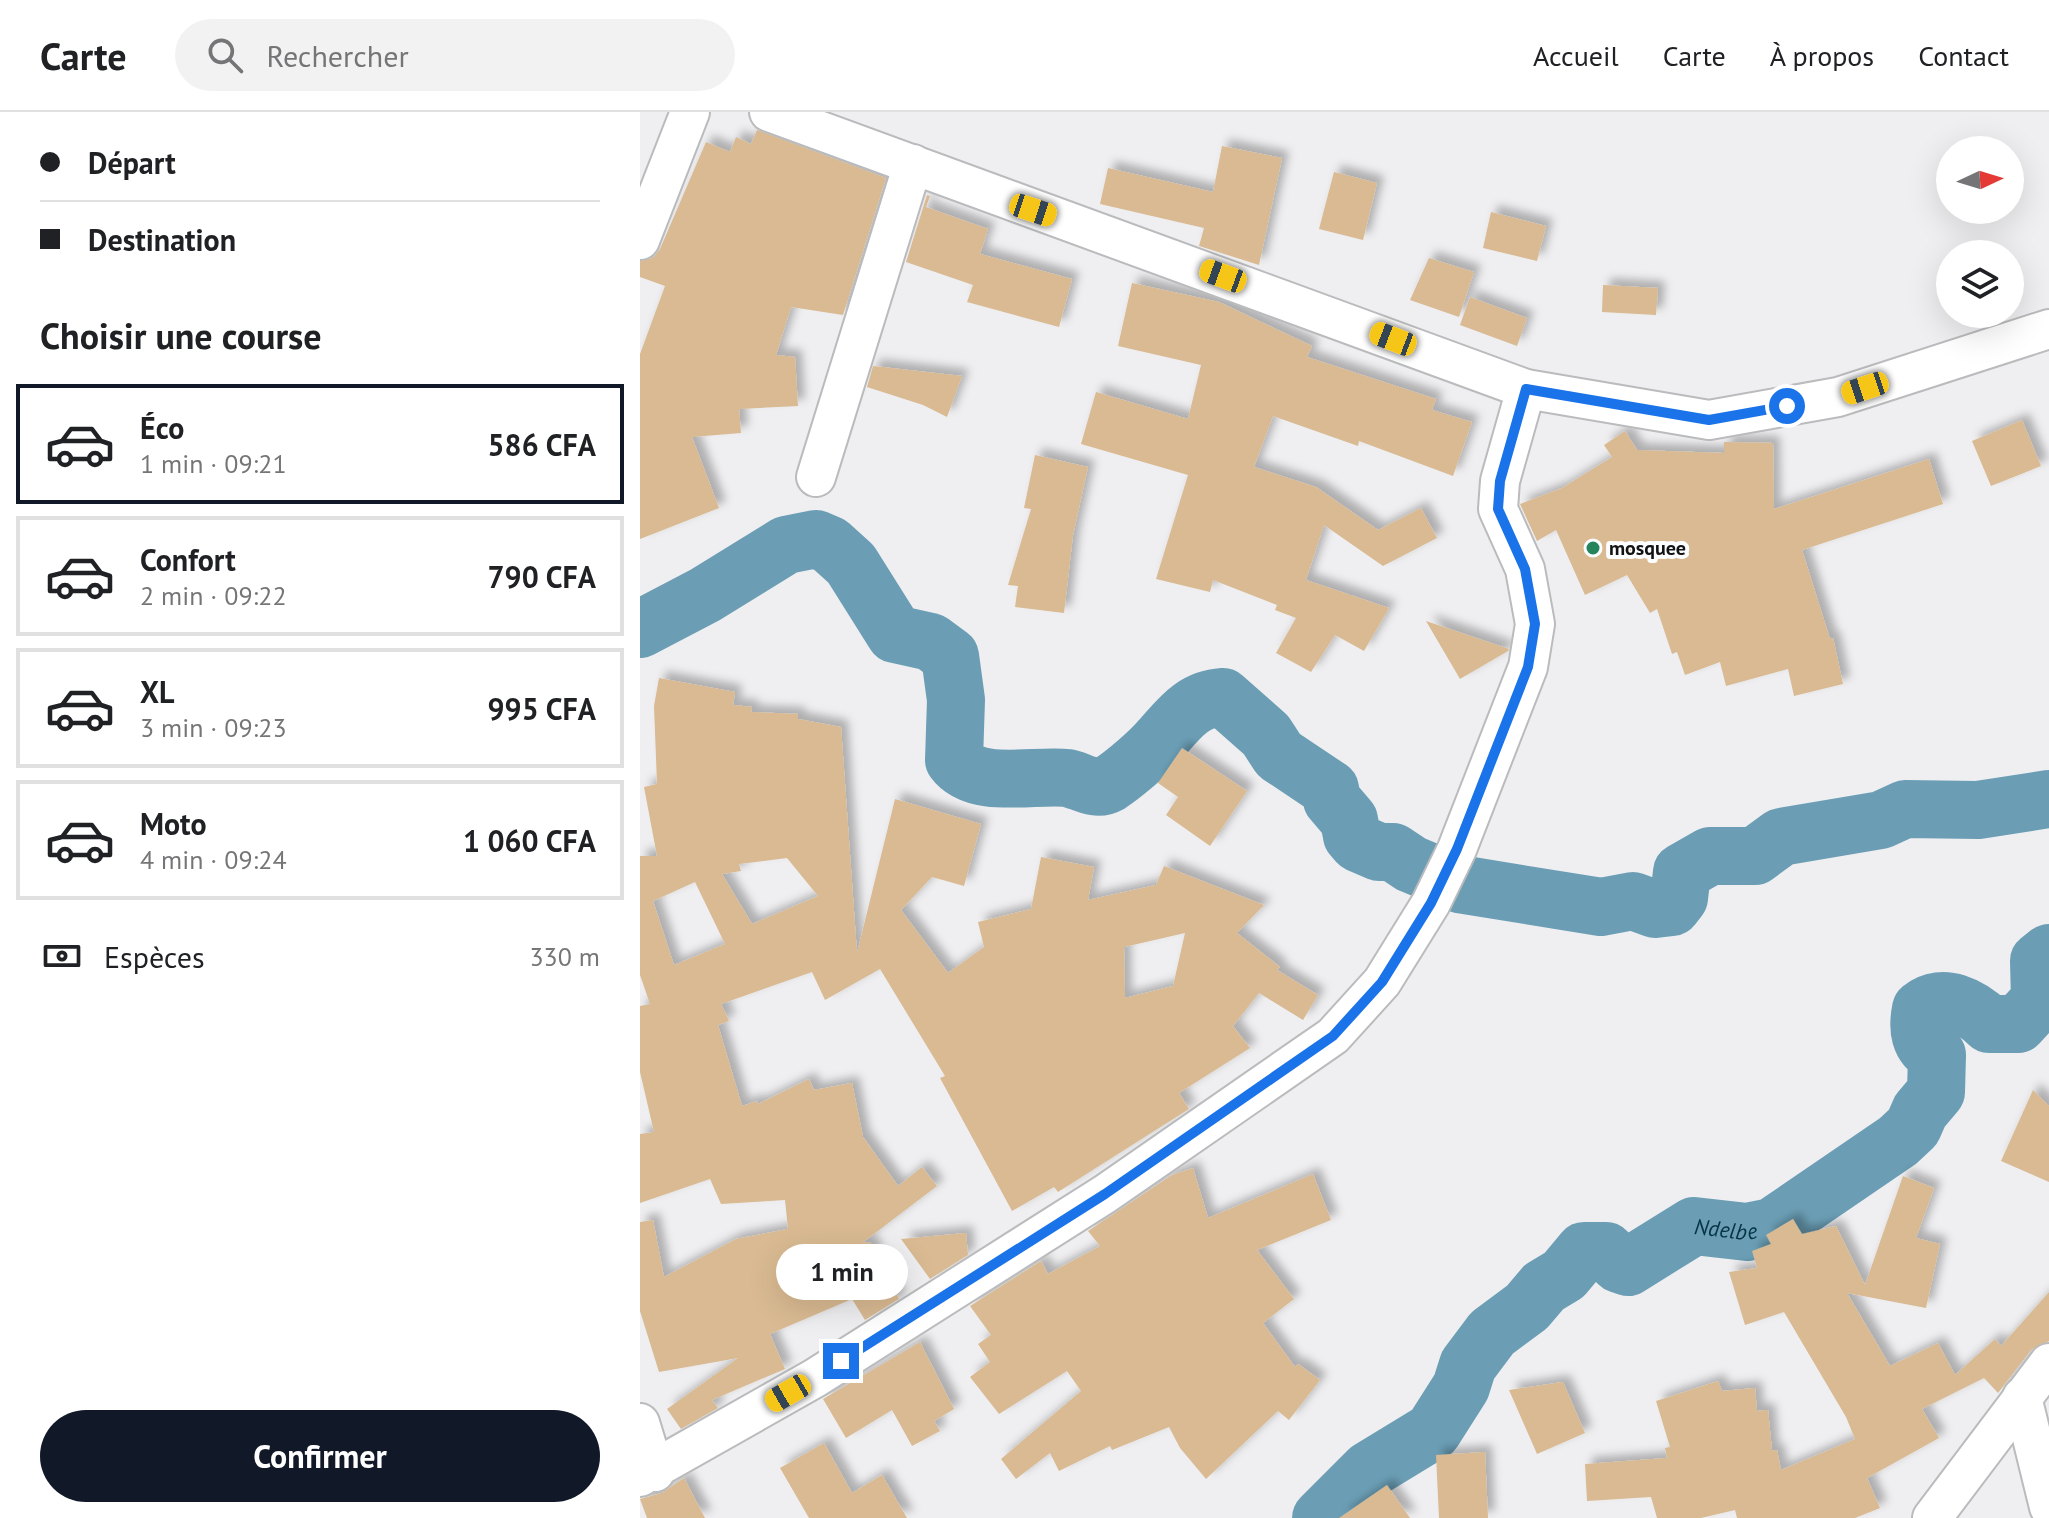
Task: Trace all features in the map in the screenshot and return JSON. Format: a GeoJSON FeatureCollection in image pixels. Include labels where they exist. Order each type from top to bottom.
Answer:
{"type":"FeatureCollection","features":[{"type":"Feature","properties":{"kind":"street"},"geometry":{"type":"LineString","coordinates":[[640,240],[690,112]]}},
{"type":"Feature","properties":{"kind":"street"},"geometry":{"type":"LineString","coordinates":[[769,112],[1526,389],[1709,420],[1838,397],[2049,329]]}},
{"type":"Feature","properties":{"kind":"street"},"geometry":{"type":"LineString","coordinates":[[816,477],[913,164]]}},
{"type":"Feature","properties":{"kind":"street"},"geometry":{"type":"LineString","coordinates":[[640,1423],[648,1475],[815,1378],[1092,1202],[1333,1036],[1382,982],[1431,903],[1457,849],[1528,667],[1535,624],[1525,569],[1498,509],[1500,481],[1526,389]]}},
{"type":"Feature","properties":{"kind":"street"},"geometry":{"type":"LineString","coordinates":[[1932,1518],[2049,1363]]}},
{"type":"Feature","properties":{"kind":"street"},"geometry":{"type":"LineString","coordinates":[[2022,1397],[2049,1507]]}},
{"type":"Feature","properties":{"kind":"building"},"geometry":{"type":"Polygon","coordinates":[[[757,130],[886,178],[843,315],[791,307],[776,355],[795,357],[798,406],[739,409],[741,433],[692,437],[719,508],[640,539],[640,354],[665,286],[640,277],[640,261],[653,258],[660,249],[706,142],[730,152],[736,137],[751,144],[757,130]]]}},
{"type":"Feature","properties":{"kind":"building"},"geometry":{"type":"Polygon","coordinates":[[[1222,146],[1282,158],[1259,265],[1199,246],[1204,228],[1100,204],[1108,168],[1213,192],[1222,146]]]}},
{"type":"Feature","properties":{"kind":"building"},"geometry":{"type":"Polygon","coordinates":[[[1334,172],[1377,183],[1363,240],[1319,229],[1334,172]]]}},
{"type":"Feature","properties":{"kind":"building"},"geometry":{"type":"Polygon","coordinates":[[[927,195],[930,196],[926,207],[988,229],[980,254],[1072,279],[1059,327],[967,302],[973,285],[906,262],[927,195]]]}},
{"type":"Feature","properties":{"kind":"building"},"geometry":{"type":"Polygon","coordinates":[[[1491,212],[1546,226],[1537,261],[1483,248],[1491,212]]]}},
{"type":"Feature","properties":{"kind":"building"},"geometry":{"type":"Polygon","coordinates":[[[1429,258],[1474,272],[1459,317],[1410,300],[1429,258]]]}},
{"type":"Feature","properties":{"kind":"building"},"geometry":{"type":"Polygon","coordinates":[[[1132,283],[1219,302],[1312,346],[1307,357],[1436,399],[1432,410],[1472,422],[1453,476],[1359,441],[1358,446],[1273,416],[1254,467],[1316,487],[1378,530],[1421,508],[1437,538],[1383,566],[1324,525],[1306,580],[1389,608],[1364,651],[1335,635],[1311,672],[1276,653],[1296,618],[1275,610],[1277,605],[1213,580],[1210,592],[1156,579],[1188,475],[1081,444],[1096,392],[1188,419],[1201,365],[1118,346],[1132,283]]]}},
{"type":"Feature","properties":{"kind":"building"},"geometry":{"type":"Polygon","coordinates":[[[1603,285],[1658,288],[1656,315],[1602,312],[1603,285]]]}},
{"type":"Feature","properties":{"kind":"building"},"geometry":{"type":"Polygon","coordinates":[[[1470,297],[1527,318],[1517,346],[1460,325],[1470,297]]]}},
{"type":"Feature","properties":{"kind":"building"},"geometry":{"type":"Polygon","coordinates":[[[873,366],[962,376],[947,417],[923,405],[867,387],[873,366]]]}},
{"type":"Feature","properties":{"kind":"building"},"geometry":{"type":"Polygon","coordinates":[[[2022,420],[2041,466],[1991,486],[1972,441],[2022,420]]]}},
{"type":"Feature","properties":{"kind":"building"},"geometry":{"type":"Polygon","coordinates":[[[1625,431],[1637,450],[1724,453],[1724,442],[1773,443],[1774,509],[1929,459],[1943,504],[1802,550],[1830,639],[1833,638],[1843,684],[1794,696],[1788,669],[1726,686],[1720,662],[1685,675],[1677,652],[1672,654],[1657,609],[1650,613],[1627,575],[1585,595],[1556,530],[1537,541],[1520,504],[1562,488],[1612,457],[1604,445],[1625,431]]]}},
{"type":"Feature","properties":{"kind":"building"},"geometry":{"type":"Polygon","coordinates":[[[1035,455],[1088,467],[1073,535],[1064,613],[1015,607],[1018,586],[1008,585],[1031,509],[1024,508],[1035,455]]]}},
{"type":"Feature","properties":{"kind":"building"},"geometry":{"type":"Polygon","coordinates":[[[1426,621],[1509,649],[1460,679],[1426,621]]]}},
{"type":"Feature","properties":{"kind":"building"},"geometry":{"type":"Polygon","coordinates":[[[659,678],[735,692],[733,705],[752,707],[751,712],[798,714],[798,719],[841,727],[857,953],[895,799],[981,824],[964,886],[932,877],[901,910],[948,973],[984,947],[978,922],[1031,909],[1041,857],[1094,867],[1088,900],[1156,885],[1164,866],[1264,905],[1237,933],[1280,967],[1277,970],[1318,995],[1303,1020],[1259,993],[1233,1026],[1250,1048],[1179,1093],[1189,1109],[1058,1192],[1054,1187],[1012,1211],[940,1078],[945,1076],[880,969],[825,1000],[812,972],[721,1004],[729,1021],[718,1025],[742,1106],[757,1101],[758,1104],[809,1079],[814,1090],[852,1083],[863,1137],[898,1186],[922,1167],[937,1186],[862,1243],[870,1242],[899,1299],[865,1320],[852,1299],[770,1334],[785,1369],[712,1400],[718,1408],[681,1429],[667,1409],[738,1358],[659,1372],[640,1311],[640,1222],[653,1220],[664,1277],[736,1239],[788,1229],[785,1200],[721,1204],[710,1179],[640,1203],[640,1134],[654,1132],[640,1072],[640,1006],[650,1004],[640,975],[640,856],[657,856],[644,787],[657,784],[654,706],[659,678]],[[787,858],[739,864],[741,871],[722,874],[752,924],[818,896],[787,858]],[[695,882],[653,901],[674,965],[725,944],[695,882]],[[1185,933],[1124,947],[1125,998],[1173,986],[1185,933]]]}},
{"type":"Feature","properties":{"kind":"building"},"geometry":{"type":"Polygon","coordinates":[[[1182,748],[1247,791],[1210,846],[1166,815],[1178,797],[1158,783],[1182,748]]]}},
{"type":"Feature","properties":{"kind":"building"},"geometry":{"type":"Polygon","coordinates":[[[2033,1090],[2049,1106],[2049,1182],[2001,1161],[2033,1090]]]}},
{"type":"Feature","properties":{"kind":"building"},"geometry":{"type":"Polygon","coordinates":[[[1193,1168],[1208,1218],[1313,1174],[1331,1220],[1257,1250],[1294,1299],[1263,1323],[1295,1367],[1298,1364],[1320,1380],[1289,1420],[1278,1411],[1206,1479],[1180,1448],[1169,1427],[1112,1450],[1110,1446],[1059,1471],[1050,1453],[1016,1479],[1001,1459],[1081,1391],[1067,1371],[999,1414],[970,1377],[990,1362],[978,1344],[991,1335],[970,1306],[1041,1261],[1048,1274],[1100,1246],[1088,1231],[1172,1175],[1193,1168]]]}},
{"type":"Feature","properties":{"kind":"building"},"geometry":{"type":"Polygon","coordinates":[[[1903,1176],[1934,1188],[1916,1238],[1940,1244],[1926,1308],[1847,1293],[1890,1366],[1938,1343],[1955,1375],[1995,1339],[2001,1346],[2049,1292],[2049,1341],[2031,1350],[1998,1393],[1984,1378],[1922,1409],[1939,1438],[1867,1478],[1880,1508],[1855,1518],[1737,1518],[1735,1510],[1701,1518],[1657,1518],[1651,1497],[1587,1501],[1585,1464],[1667,1458],[1665,1448],[1670,1447],[1656,1401],[1718,1381],[1722,1391],[1755,1388],[1757,1411],[1768,1410],[1772,1451],[1777,1450],[1781,1470],[1855,1439],[1846,1417],[1784,1312],[1745,1325],[1729,1272],[1757,1268],[1752,1251],[1771,1244],[1766,1235],[1793,1219],[1802,1234],[1836,1226],[1865,1285],[1903,1176]]]}},
{"type":"Feature","properties":{"kind":"building"},"geometry":{"type":"Polygon","coordinates":[[[966,1233],[968,1255],[930,1279],[901,1239],[966,1233]]]}},
{"type":"Feature","properties":{"kind":"building"},"geometry":{"type":"Polygon","coordinates":[[[920,1342],[954,1409],[934,1421],[940,1431],[912,1446],[892,1410],[846,1438],[823,1399],[920,1342]]]}},
{"type":"Feature","properties":{"kind":"building"},"geometry":{"type":"Polygon","coordinates":[[[1563,1382],[1585,1433],[1537,1454],[1509,1390],[1563,1382]]]}},
{"type":"Feature","properties":{"kind":"building"},"geometry":{"type":"Polygon","coordinates":[[[824,1443],[852,1493],[882,1475],[907,1518],[809,1518],[780,1468],[824,1443]]]}},
{"type":"Feature","properties":{"kind":"building"},"geometry":{"type":"Polygon","coordinates":[[[1485,1452],[1488,1518],[1439,1518],[1436,1455],[1485,1452]]]}},
{"type":"Feature","properties":{"kind":"building"},"geometry":{"type":"Polygon","coordinates":[[[684,1478],[705,1518],[647,1518],[640,1499],[662,1493],[684,1478]]]}},
{"type":"Feature","properties":{"kind":"building"},"geometry":{"type":"Polygon","coordinates":[[[1387,1485],[1410,1518],[1339,1518],[1387,1485]]]}},
{"type":"Feature","properties":{"kind":"waterway"},"geometry":{"type":"LineString","coordinates":[[640,629],[705,595],[786,545],[816,539],[830,545],[851,564],[895,634],[931,642],[950,656],[956,700],[954,760],[964,769],[991,778],[1054,777],[1104,786],[1143,757],[1187,711],[1203,702],[1223,697],[1266,735],[1279,755],[1330,789],[1332,800],[1349,820],[1352,836],[1358,843],[1379,852],[1393,852],[1411,864],[1459,884],[1601,907],[1633,901],[1655,909],[1672,907],[1679,898],[1682,872],[1710,856],[1755,856],[1781,837],[1881,820],[1905,809],[1978,810],[2049,799]]}},
{"type":"Feature","properties":{"kind":"waterway","name":"Ndelbe"},"geometry":{"type":"LineString","coordinates":[[1321,1518],[1369,1470],[1433,1431],[1461,1387],[1468,1365],[1492,1333],[1527,1307],[1544,1287],[1564,1275],[1584,1251],[1606,1251],[1619,1264],[1628,1267],[1694,1226],[1747,1232],[1772,1227],[1898,1141],[1913,1127],[1920,1111],[1936,1092],[1937,1055],[1923,1042],[1919,1023],[1921,1009],[1939,1001],[1948,1001],[1966,1007],[1989,1024],[2018,1024],[2040,1000],[2039,961],[2049,953]]}},
{"type":"Feature","properties":{"kind":"place","name":"mosquee"},"geometry":{"type":"Point","coordinates":[1593,548]}},
{"type":"Feature","properties":{"kind":"route"},"geometry":{"type":"LineString","coordinates":[[841,1361],[1105,1194],[1333,1036],[1382,982],[1431,903],[1457,849],[1528,667],[1535,624],[1525,569],[1498,509],[1500,481],[1526,389],[1709,420],[1787,406]]}}]}
